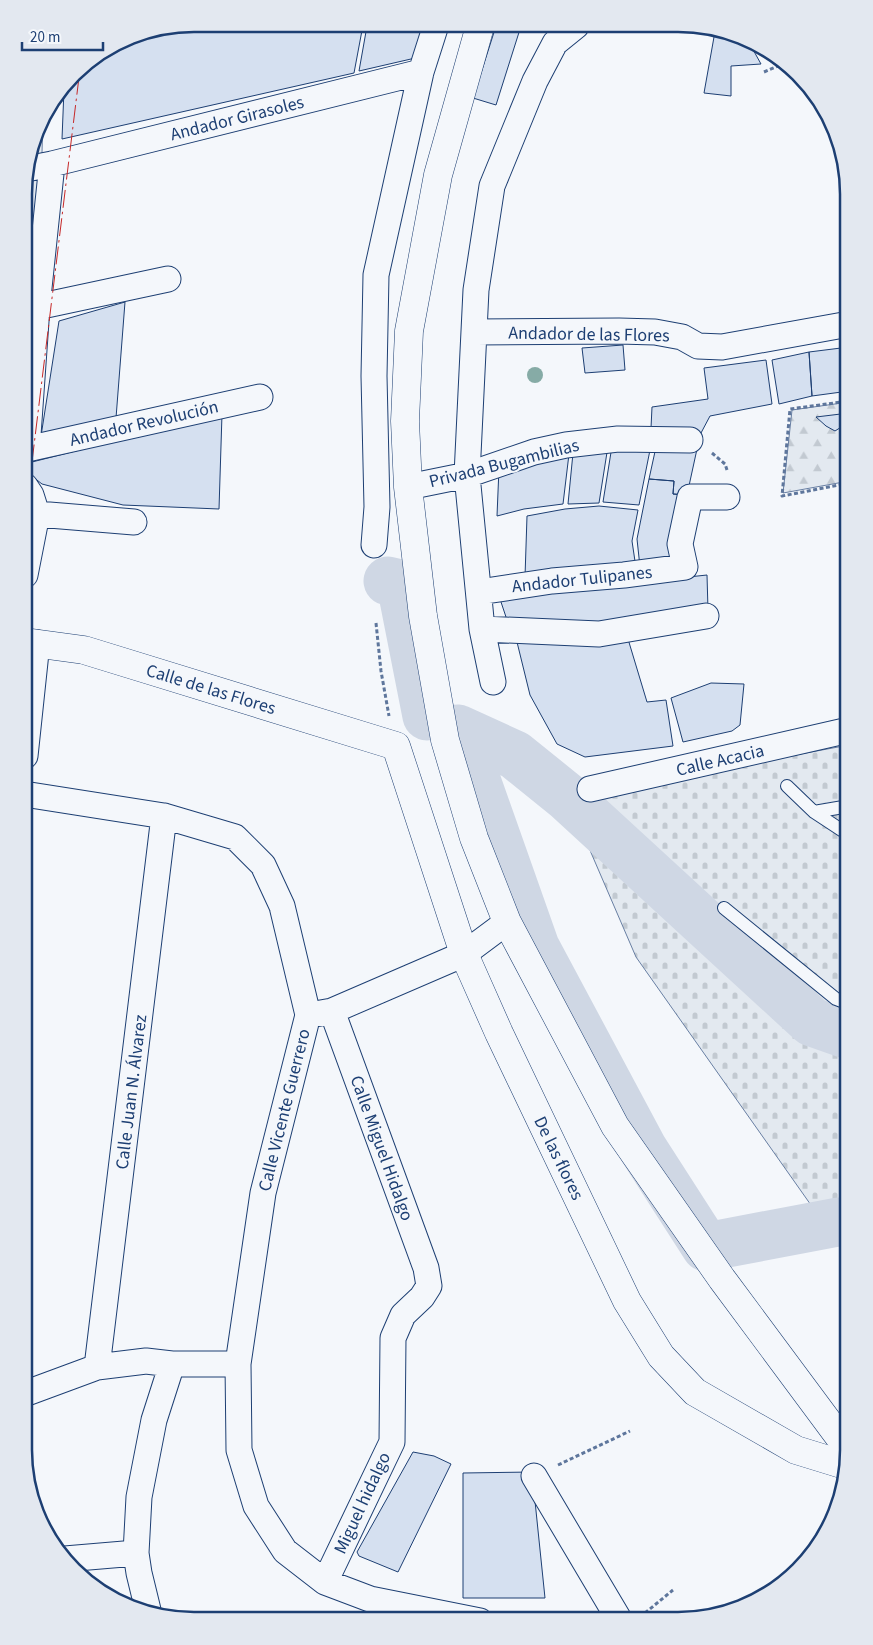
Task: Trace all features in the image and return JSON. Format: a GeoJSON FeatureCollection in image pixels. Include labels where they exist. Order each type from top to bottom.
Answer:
{"type":"FeatureCollection","features":[{"type":"Feature","properties":{"kind":"main road"},"geometry":{"type":"LineString","coordinates":[[478,32],[438,175],[409,331],[405,421],[408,487],[422,616],[445,740],[474,838],[507,922],[615,1126],[722,1279],[840,1438]]}},
{"type":"Feature","properties":{"kind":"main road","name":"Calle de las Flores"},"geometry":{"type":"LineString","coordinates":[[32,642],[84,650],[396,746]]}},
{"type":"Feature","properties":{"kind":"main road","name":"De las flores"},"geometry":{"type":"LineString","coordinates":[[396,746],[464,954],[499,1033],[627,1301],[660,1356],[695,1392],[796,1450],[840,1463]]}},
{"type":"Feature","properties":{"kind":"street"},"geometry":{"type":"LineString","coordinates":[[374,545],[377,507],[374,376],[376,275],[421,72],[434,32]]}},
{"type":"Feature","properties":{"kind":"street"},"geometry":{"type":"LineString","coordinates":[[493,682],[482,629],[467,475],[476,290],[492,186],[535,81],[555,43],[568,32]]}},
{"type":"Feature","properties":{"kind":"street","name":"Andador Girasoles"},"geometry":{"type":"LineString","coordinates":[[35,167],[421,72]]}},
{"type":"Feature","properties":{"kind":"street"},"geometry":{"type":"LineString","coordinates":[[32,372],[52,164]]}},
{"type":"Feature","properties":{"kind":"street"},"geometry":{"type":"LineString","coordinates":[[37,307],[168,279]]}},
{"type":"Feature","properties":{"kind":"street","name":"Andador de las Flores"},"geometry":{"type":"LineString","coordinates":[[475,332],[655,332],[682,337],[698,346],[722,348],[840,326]]}},
{"type":"Feature","properties":{"kind":"street","name":"Andador Revolución"},"geometry":{"type":"LineString","coordinates":[[32,449],[260,397]]}},
{"type":"Feature","properties":{"kind":"street","name":"Privada Bugambilias"},"geometry":{"type":"LineString","coordinates":[[408,487],[467,475],[534,452],[566,445],[618,439],[690,440]]}},
{"type":"Feature","properties":{"kind":"street","name":"Andador Tulipanes"},"geometry":{"type":"LineString","coordinates":[[479,592],[552,580],[624,575],[685,567],[680,544],[690,497],[727,497]]}},
{"type":"Feature","properties":{"kind":"street"},"geometry":{"type":"LineString","coordinates":[[32,514],[134,522]]}},
{"type":"Feature","properties":{"kind":"street"},"geometry":{"type":"LineString","coordinates":[[482,629],[599,634],[706,616]]}},
{"type":"Feature","properties":{"kind":"street","name":"Calle Acacia"},"geometry":{"type":"LineString","coordinates":[[590,789],[840,732]]}},
{"type":"Feature","properties":{"kind":"street"},"geometry":{"type":"LineString","coordinates":[[32,795],[164,816],[235,837],[263,865],[282,906],[308,1015]]}},
{"type":"Feature","properties":{"kind":"street","name":"Calle Juan N. Álvarez"},"geometry":{"type":"LineString","coordinates":[[97,1367],[164,816]]}},
{"type":"Feature","properties":{"kind":"street","name":"Calle Vicente Guerrero"},"geometry":{"type":"LineString","coordinates":[[435,1612],[370,1599],[325,1582],[284,1552],[256,1506],[239,1450],[238,1364],[263,1193],[308,1015],[332,1011],[464,954],[507,922]]}},
{"type":"Feature","properties":{"kind":"street","name":"Calle Miguel Hidalgo"},"geometry":{"type":"LineString","coordinates":[[332,1011],[422,1258],[429,1286]]}},
{"type":"Feature","properties":{"kind":"street","name":"Miguel hidalgo"},"geometry":{"type":"LineString","coordinates":[[325,1582],[392,1442],[393,1338],[403,1315],[422,1297],[429,1286]]}},
{"type":"Feature","properties":{"kind":"street"},"geometry":{"type":"LineString","coordinates":[[32,1391],[97,1367],[146,1361],[172,1364],[238,1364]]}},
{"type":"Feature","properties":{"kind":"street"},"geometry":{"type":"LineString","coordinates":[[147,1605],[136,1553],[138,1497],[154,1420],[172,1364]]}},
{"type":"Feature","properties":{"kind":"street"},"geometry":{"type":"LineString","coordinates":[[534,1476],[628,1612]]}},
{"type":"Feature","properties":{"kind":"street"},"geometry":{"type":"LineString","coordinates":[[74,1558],[136,1553]]}},
{"type":"Feature","properties":{"kind":"lane"},"geometry":{"type":"LineString","coordinates":[[786,786],[814,812],[840,828]]}},
{"type":"Feature","properties":{"kind":"lane"},"geometry":{"type":"LineString","coordinates":[[814,812],[840,808]]}},
{"type":"Feature","properties":{"kind":"lane"},"geometry":{"type":"LineString","coordinates":[[724,908],[840,1001]]}},
{"type":"Feature","properties":{"kind":"path"},"geometry":{"type":"LineString","coordinates":[[764,72],[777,67]]}},
{"type":"Feature","properties":{"kind":"path"},"geometry":{"type":"LineString","coordinates":[[840,402],[790,409],[782,496],[840,485]]}},
{"type":"Feature","properties":{"kind":"path"},"geometry":{"type":"LineString","coordinates":[[376,623],[381,671],[396,746]]}},
{"type":"Feature","properties":{"kind":"path"},"geometry":{"type":"LineString","coordinates":[[534,1476],[630,1431]]}},
{"type":"Feature","properties":{"kind":"path"},"geometry":{"type":"LineString","coordinates":[[641,1612],[673,1590]]}},
{"type":"Feature","properties":{"kind":"green space"},"geometry":{"type":"Polygon","coordinates":[[[42,139],[39,263],[32,263],[32,194],[34,173],[42,139]]]}},
{"type":"Feature","properties":{"kind":"green space"},"geometry":{"type":"Polygon","coordinates":[[[840,403],[840,483],[783,493],[792,410],[840,403]]]}},
{"type":"Feature","properties":{"kind":"green space"},"geometry":{"type":"Polygon","coordinates":[[[840,747],[840,1246],[636,957],[567,797],[840,747]]]}},
{"type":"Feature","properties":{"kind":"building"},"geometry":{"type":"Polygon","coordinates":[[[494,32],[519,32],[496,105],[473,98],[494,32]]]}},
{"type":"Feature","properties":{"kind":"building"},"geometry":{"type":"Polygon","coordinates":[[[184,33],[362,33],[354,73],[62,139],[64,100],[73,88],[104,60],[142,41],[184,33]]]}},
{"type":"Feature","properties":{"kind":"building"},"geometry":{"type":"Polygon","coordinates":[[[366,33],[431,33],[424,56],[359,71],[366,33]]]}},
{"type":"Feature","properties":{"kind":"building"},"geometry":{"type":"Polygon","coordinates":[[[714,37],[731,41],[750,49],[754,51],[761,64],[731,66],[731,96],[704,93],[714,37]]]}},
{"type":"Feature","properties":{"kind":"building"},"geometry":{"type":"Polygon","coordinates":[[[125,302],[116,418],[41,436],[59,321],[125,302]]]}},
{"type":"Feature","properties":{"kind":"building"},"geometry":{"type":"Polygon","coordinates":[[[623,345],[625,370],[585,373],[582,348],[623,345]]]}},
{"type":"Feature","properties":{"kind":"building"},"geometry":{"type":"Polygon","coordinates":[[[840,348],[840,392],[812,396],[809,352],[840,348]]]}},
{"type":"Feature","properties":{"kind":"building"},"geometry":{"type":"Polygon","coordinates":[[[809,352],[812,396],[779,404],[772,360],[809,352]]]}},
{"type":"Feature","properties":{"kind":"building"},"geometry":{"type":"Polygon","coordinates":[[[766,360],[772,404],[710,416],[701,433],[651,428],[652,407],[708,399],[704,368],[766,360]]]}},
{"type":"Feature","properties":{"kind":"building"},"geometry":{"type":"Polygon","coordinates":[[[222,414],[219,509],[123,505],[42,484],[32,476],[32,462],[222,414]]]}},
{"type":"Feature","properties":{"kind":"building"},"geometry":{"type":"Polygon","coordinates":[[[840,414],[840,428],[835,431],[816,417],[840,414]]]}},
{"type":"Feature","properties":{"kind":"building"},"geometry":{"type":"Polygon","coordinates":[[[651,445],[639,505],[603,502],[612,446],[651,445]]]}},
{"type":"Feature","properties":{"kind":"building"},"geometry":{"type":"Polygon","coordinates":[[[608,446],[599,503],[568,504],[573,453],[608,446]]]}},
{"type":"Feature","properties":{"kind":"building"},"geometry":{"type":"Polygon","coordinates":[[[656,447],[697,449],[687,495],[673,494],[674,481],[649,479],[656,447]]]}},
{"type":"Feature","properties":{"kind":"building"},"geometry":{"type":"Polygon","coordinates":[[[569,454],[563,504],[524,509],[497,516],[499,468],[569,454]]]}},
{"type":"Feature","properties":{"kind":"building"},"geometry":{"type":"Polygon","coordinates":[[[649,479],[674,481],[673,494],[687,495],[679,562],[640,567],[637,539],[649,479]]]}},
{"type":"Feature","properties":{"kind":"building"},"geometry":{"type":"Polygon","coordinates":[[[599,506],[638,510],[632,541],[636,568],[525,577],[527,516],[565,509],[599,506]]]}},
{"type":"Feature","properties":{"kind":"building"},"geometry":{"type":"Polygon","coordinates":[[[707,575],[708,610],[599,629],[507,620],[498,593],[557,591],[707,575]]]}},
{"type":"Feature","properties":{"kind":"building"},"geometry":{"type":"Polygon","coordinates":[[[516,638],[628,639],[647,702],[666,700],[673,746],[585,757],[557,744],[530,695],[516,638]]]}},
{"type":"Feature","properties":{"kind":"building"},"geometry":{"type":"Polygon","coordinates":[[[711,683],[744,684],[740,725],[732,731],[683,742],[671,698],[711,683]]]}},
{"type":"Feature","properties":{"kind":"building"},"geometry":{"type":"Polygon","coordinates":[[[413,1452],[434,1456],[451,1464],[398,1572],[359,1556],[357,1552],[413,1452]]]}},
{"type":"Feature","properties":{"kind":"building"},"geometry":{"type":"Polygon","coordinates":[[[532,1472],[545,1598],[463,1598],[463,1473],[532,1472]]]}},
{"type":"Feature","properties":{"kind":"waterway"},"geometry":{"type":"LineString","coordinates":[[388,581],[401,584],[427,716]]}},
{"type":"Feature","properties":{"kind":"waterway"},"geometry":{"type":"LineString","coordinates":[[458,729],[535,947],[643,1149],[706,1247],[838,1222]]}},
{"type":"Feature","properties":{"kind":"waterway"},"geometry":{"type":"LineString","coordinates":[[458,729],[515,755],[567,797],[812,1022],[840,1032]]}},
{"type":"Feature","properties":{"kind":"power"},"geometry":{"type":"LineString","coordinates":[[32,462],[78,83]]}}]}
